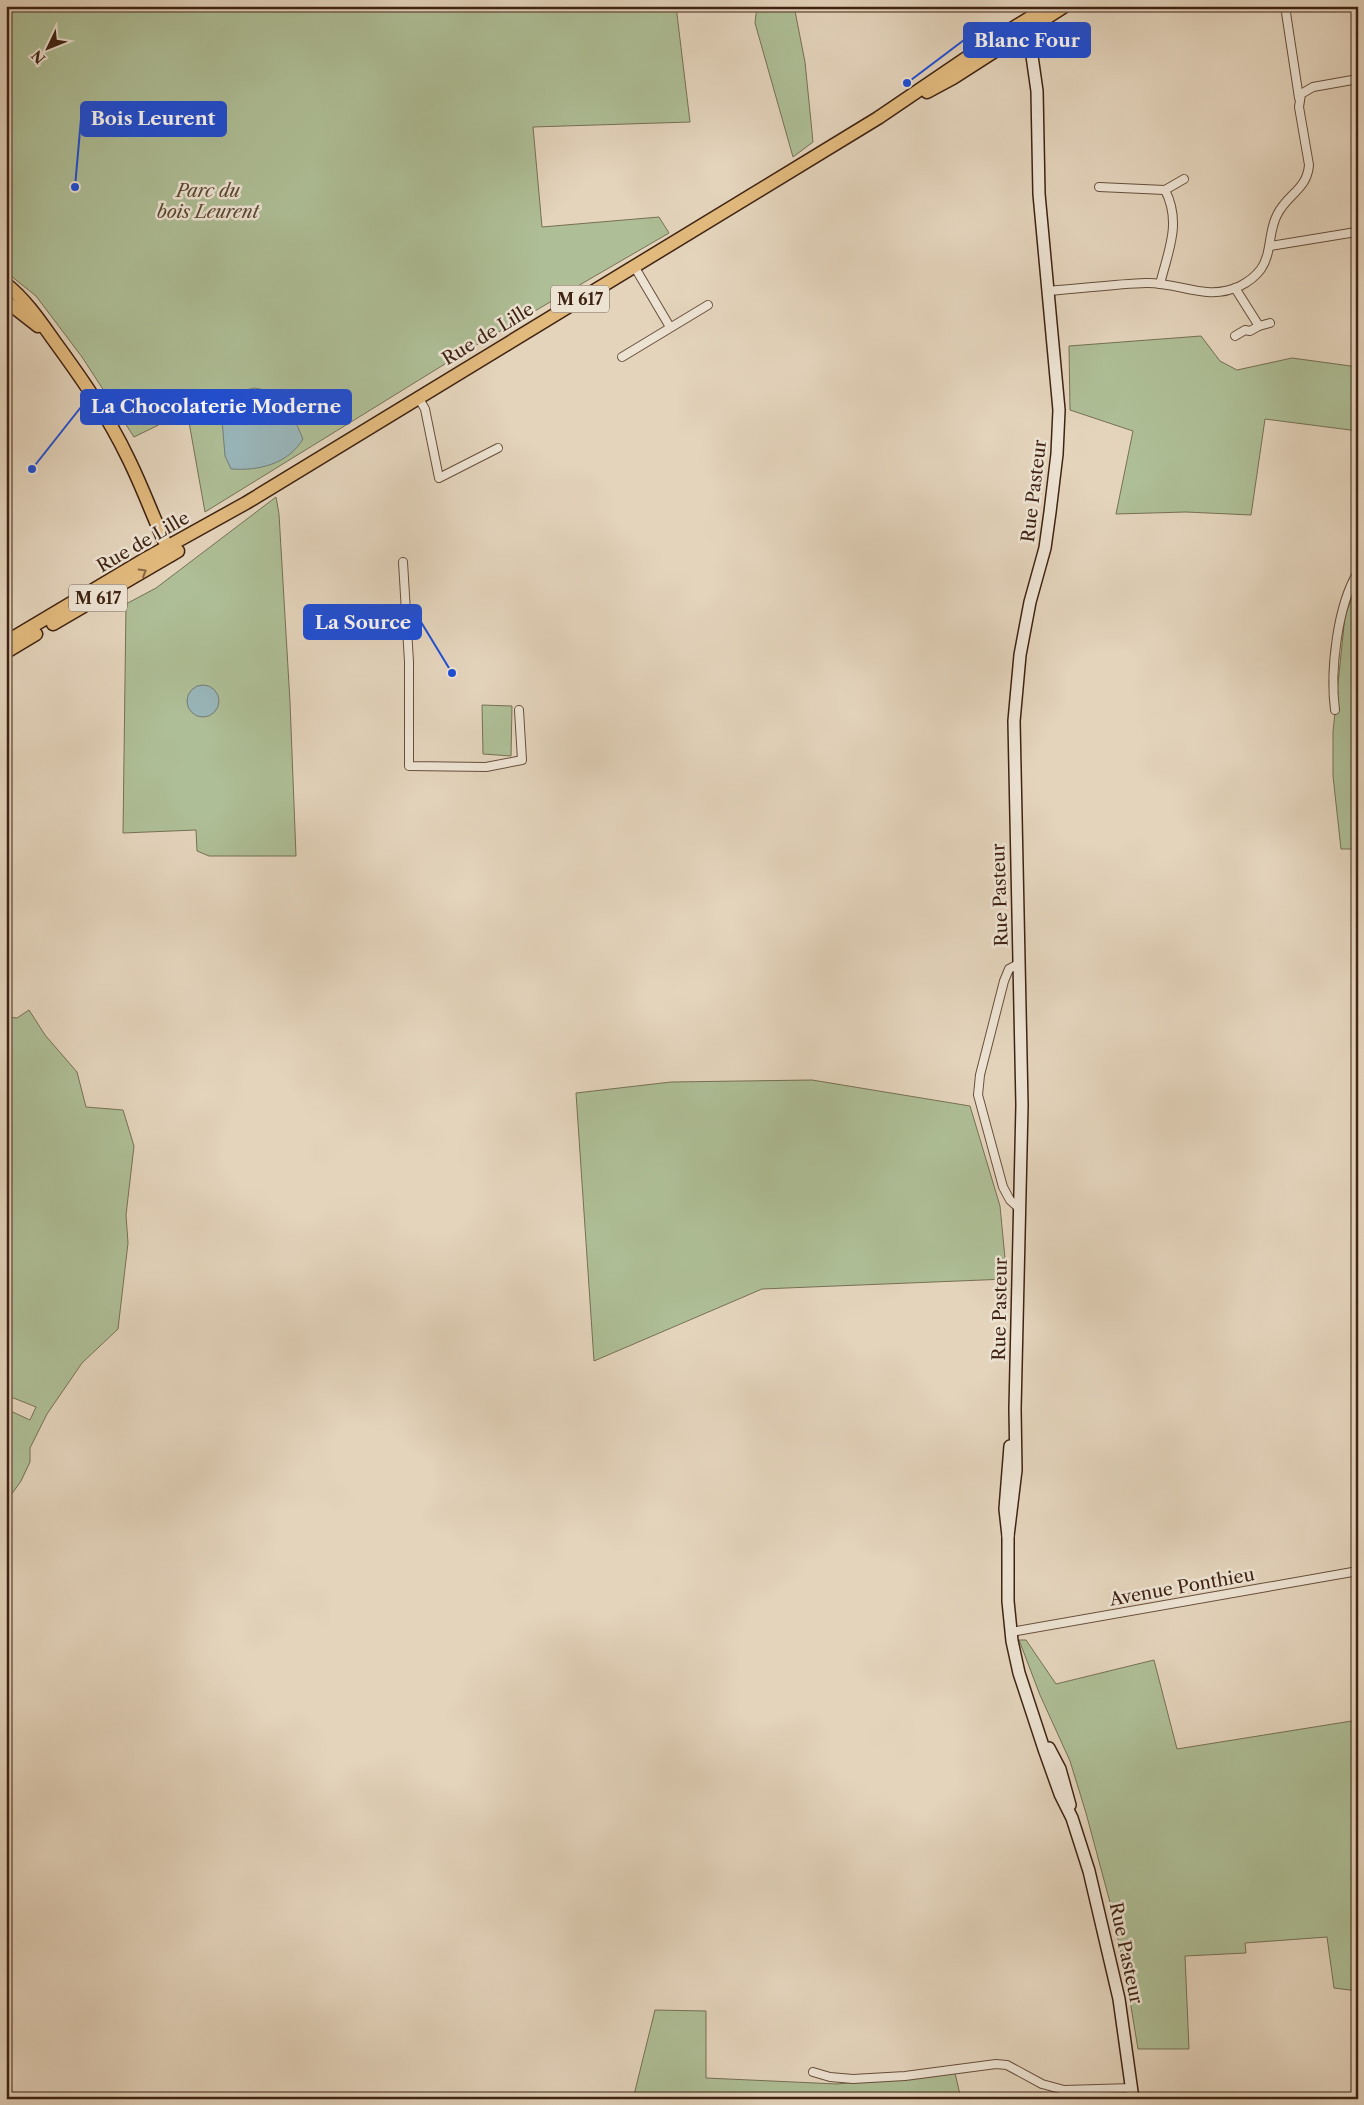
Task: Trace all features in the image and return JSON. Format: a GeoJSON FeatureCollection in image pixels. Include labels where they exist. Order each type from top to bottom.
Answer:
{"type":"FeatureCollection","features":[{"type":"Feature","properties":{"kind":"main road","name":"Rue de Lille"},"geometry":{"type":"LineString","coordinates":[[6,652],[418,397],[878,118],[944,84],[1049,6]]}},
{"type":"Feature","properties":{"kind":"main road","name":"Rue de Lille"},"geometry":{"type":"LineString","coordinates":[[1030,20],[1065,6]]}},
{"type":"Feature","properties":{"kind":"main road","name":"Rue Pasteur"},"geometry":{"type":"LineString","coordinates":[[1030,20],[1037,91],[1039,194],[1057,383],[1058,431],[1053,493],[1045,548],[1030,602],[1016,685],[1014,764],[1022,1105],[1015,1409],[1006,1478],[1005,1509],[1008,1536],[1008,1601],[1011,1632],[1019,1674],[1035,1722],[1060,1769],[1067,1788],[1072,1818],[1089,1871],[1113,1968],[1123,2019],[1133,2093]]}},
{"type":"Feature","properties":{"kind":"main road"},"geometry":{"type":"LineString","coordinates":[[6,284],[23,299],[91,393],[121,443],[169,551]]}},
{"type":"Feature","properties":{"kind":"main road"},"geometry":{"type":"LineString","coordinates":[[6,301],[35,323],[65,355]]}},
{"type":"Feature","properties":{"kind":"main road","name":"Rue de Lille"},"geometry":{"type":"LineString","coordinates":[[6,642],[169,551]]}},
{"type":"Feature","properties":{"kind":"street"},"geometry":{"type":"LineString","coordinates":[[1047,292],[1146,283],[1205,293],[1223,292],[1248,281],[1260,271],[1270,246],[1277,214],[1283,204],[1304,184],[1309,165],[1285,6]]}},
{"type":"Feature","properties":{"kind":"street"},"geometry":{"type":"LineString","coordinates":[[1299,98],[1308,88],[1358,79]]}},
{"type":"Feature","properties":{"kind":"street"},"geometry":{"type":"LineString","coordinates":[[1099,186],[1165,190],[1184,179]]}},
{"type":"Feature","properties":{"kind":"street"},"geometry":{"type":"LineString","coordinates":[[1160,284],[1174,232],[1175,218],[1165,190]]}},
{"type":"Feature","properties":{"kind":"street"},"geometry":{"type":"LineString","coordinates":[[1270,246],[1356,232],[1358,229]]}},
{"type":"Feature","properties":{"kind":"street"},"geometry":{"type":"LineString","coordinates":[[634,266],[670,328]]}},
{"type":"Feature","properties":{"kind":"street"},"geometry":{"type":"LineString","coordinates":[[1235,288],[1259,326]]}},
{"type":"Feature","properties":{"kind":"street"},"geometry":{"type":"LineString","coordinates":[[622,357],[708,305]]}},
{"type":"Feature","properties":{"kind":"street"},"geometry":{"type":"LineString","coordinates":[[1235,336],[1245,330],[1250,331],[1270,323]]}},
{"type":"Feature","properties":{"kind":"street"},"geometry":{"type":"LineString","coordinates":[[418,397],[425,409],[439,478],[498,448]]}},
{"type":"Feature","properties":{"kind":"street"},"geometry":{"type":"LineString","coordinates":[[403,562],[409,662],[410,766],[486,768],[522,760],[519,710]]}},
{"type":"Feature","properties":{"kind":"street"},"geometry":{"type":"LineString","coordinates":[[1335,710],[1334,687],[1339,623],[1346,595],[1358,572]]}},
{"type":"Feature","properties":{"kind":"street","name":"Rue Pasteur"},"geometry":{"type":"LineString","coordinates":[[1020,963],[1009,969],[1004,981],[980,1075],[978,1094],[1003,1187],[1010,1200],[1020,1209]]}},
{"type":"Feature","properties":{"kind":"street","name":"Avenue Ponthieu"},"geometry":{"type":"LineString","coordinates":[[1011,1632],[1358,1571]]}},
{"type":"Feature","properties":{"kind":"street"},"geometry":{"type":"LineString","coordinates":[[813,2072],[830,2077],[853,2080],[1002,2064],[1042,2084],[1064,2090],[1133,2093]]}},
{"type":"Feature","properties":{"kind":"green space","name":"Parc du bois Leurent"},"geometry":{"type":"Polygon","coordinates":[[[6,6],[676,6],[690,122],[533,127],[542,227],[659,217],[669,233],[466,351],[205,512],[187,411],[134,437],[82,357],[36,296],[6,272],[6,6]]]}},
{"type":"Feature","properties":{"kind":"green space"},"geometry":{"type":"Polygon","coordinates":[[[757,6],[794,6],[805,62],[813,142],[793,157],[755,23],[757,6]]]}},
{"type":"Feature","properties":{"kind":"green space"},"geometry":{"type":"Polygon","coordinates":[[[1201,336],[1220,361],[1237,370],[1292,358],[1358,367],[1358,431],[1265,419],[1251,515],[1186,512],[1116,514],[1133,431],[1070,410],[1069,346],[1201,336]]]}},
{"type":"Feature","properties":{"kind":"green space"},"geometry":{"type":"Polygon","coordinates":[[[276,497],[279,514],[290,702],[296,856],[209,856],[197,851],[196,830],[123,833],[126,604],[156,588],[276,497]]]}},
{"type":"Feature","properties":{"kind":"green space"},"geometry":{"type":"Polygon","coordinates":[[[1358,581],[1358,849],[1341,849],[1333,776],[1333,732],[1345,616],[1358,581]]]}},
{"type":"Feature","properties":{"kind":"green space"},"geometry":{"type":"Polygon","coordinates":[[[482,705],[512,706],[511,756],[483,754],[482,705]]]}},
{"type":"Feature","properties":{"kind":"green space"},"geometry":{"type":"Polygon","coordinates":[[[29,1010],[45,1035],[77,1072],[86,1107],[123,1110],[134,1146],[126,1215],[128,1243],[118,1329],[82,1363],[47,1414],[30,1448],[30,1462],[21,1481],[6,1502],[6,1409],[30,1420],[36,1407],[6,1395],[6,1017],[17,1018],[29,1010]]]}},
{"type":"Feature","properties":{"kind":"green space"},"geometry":{"type":"Polygon","coordinates":[[[812,1080],[970,1106],[1000,1206],[1007,1279],[762,1289],[594,1361],[576,1093],[671,1082],[812,1080]]]}},
{"type":"Feature","properties":{"kind":"green space"},"geometry":{"type":"Polygon","coordinates":[[[1019,1640],[1026,1640],[1056,1684],[1154,1660],[1177,1749],[1358,1720],[1358,1991],[1334,1988],[1327,1937],[1245,1943],[1246,1953],[1185,1956],[1189,2049],[1138,2049],[1126,1976],[1111,1906],[1086,1813],[1070,1761],[1040,1695],[1019,1640]]]}},
{"type":"Feature","properties":{"kind":"green space"},"geometry":{"type":"Polygon","coordinates":[[[655,2010],[706,2011],[706,2078],[837,2084],[955,2073],[961,2099],[633,2099],[655,2010]]]}},
{"type":"Feature","properties":{"kind":"water"},"geometry":{"type":"Polygon","coordinates":[[[254,388],[283,393],[303,439],[289,455],[272,464],[252,469],[231,469],[225,456],[221,408],[230,394],[254,388]]]}},
{"type":"Feature","properties":{"kind":"water"},"geometry":{"type":"Polygon","coordinates":[[[203,685],[209,686],[214,690],[218,695],[218,707],[214,712],[209,716],[203,717],[197,716],[192,712],[188,707],[187,701],[188,695],[192,690],[197,686],[203,685]]]}},
{"type":"Feature","properties":{"kind":"place","name":"Blanc Four"},"geometry":{"type":"Point","coordinates":[907,83]}},
{"type":"Feature","properties":{"kind":"place","name":"Bois Leurent"},"geometry":{"type":"Point","coordinates":[75,187]}},
{"type":"Feature","properties":{"kind":"place","name":"La Chocolaterie Moderne"},"geometry":{"type":"Point","coordinates":[32,469]}},
{"type":"Feature","properties":{"kind":"place","name":"La Source"},"geometry":{"type":"Point","coordinates":[452,673]}}]}
